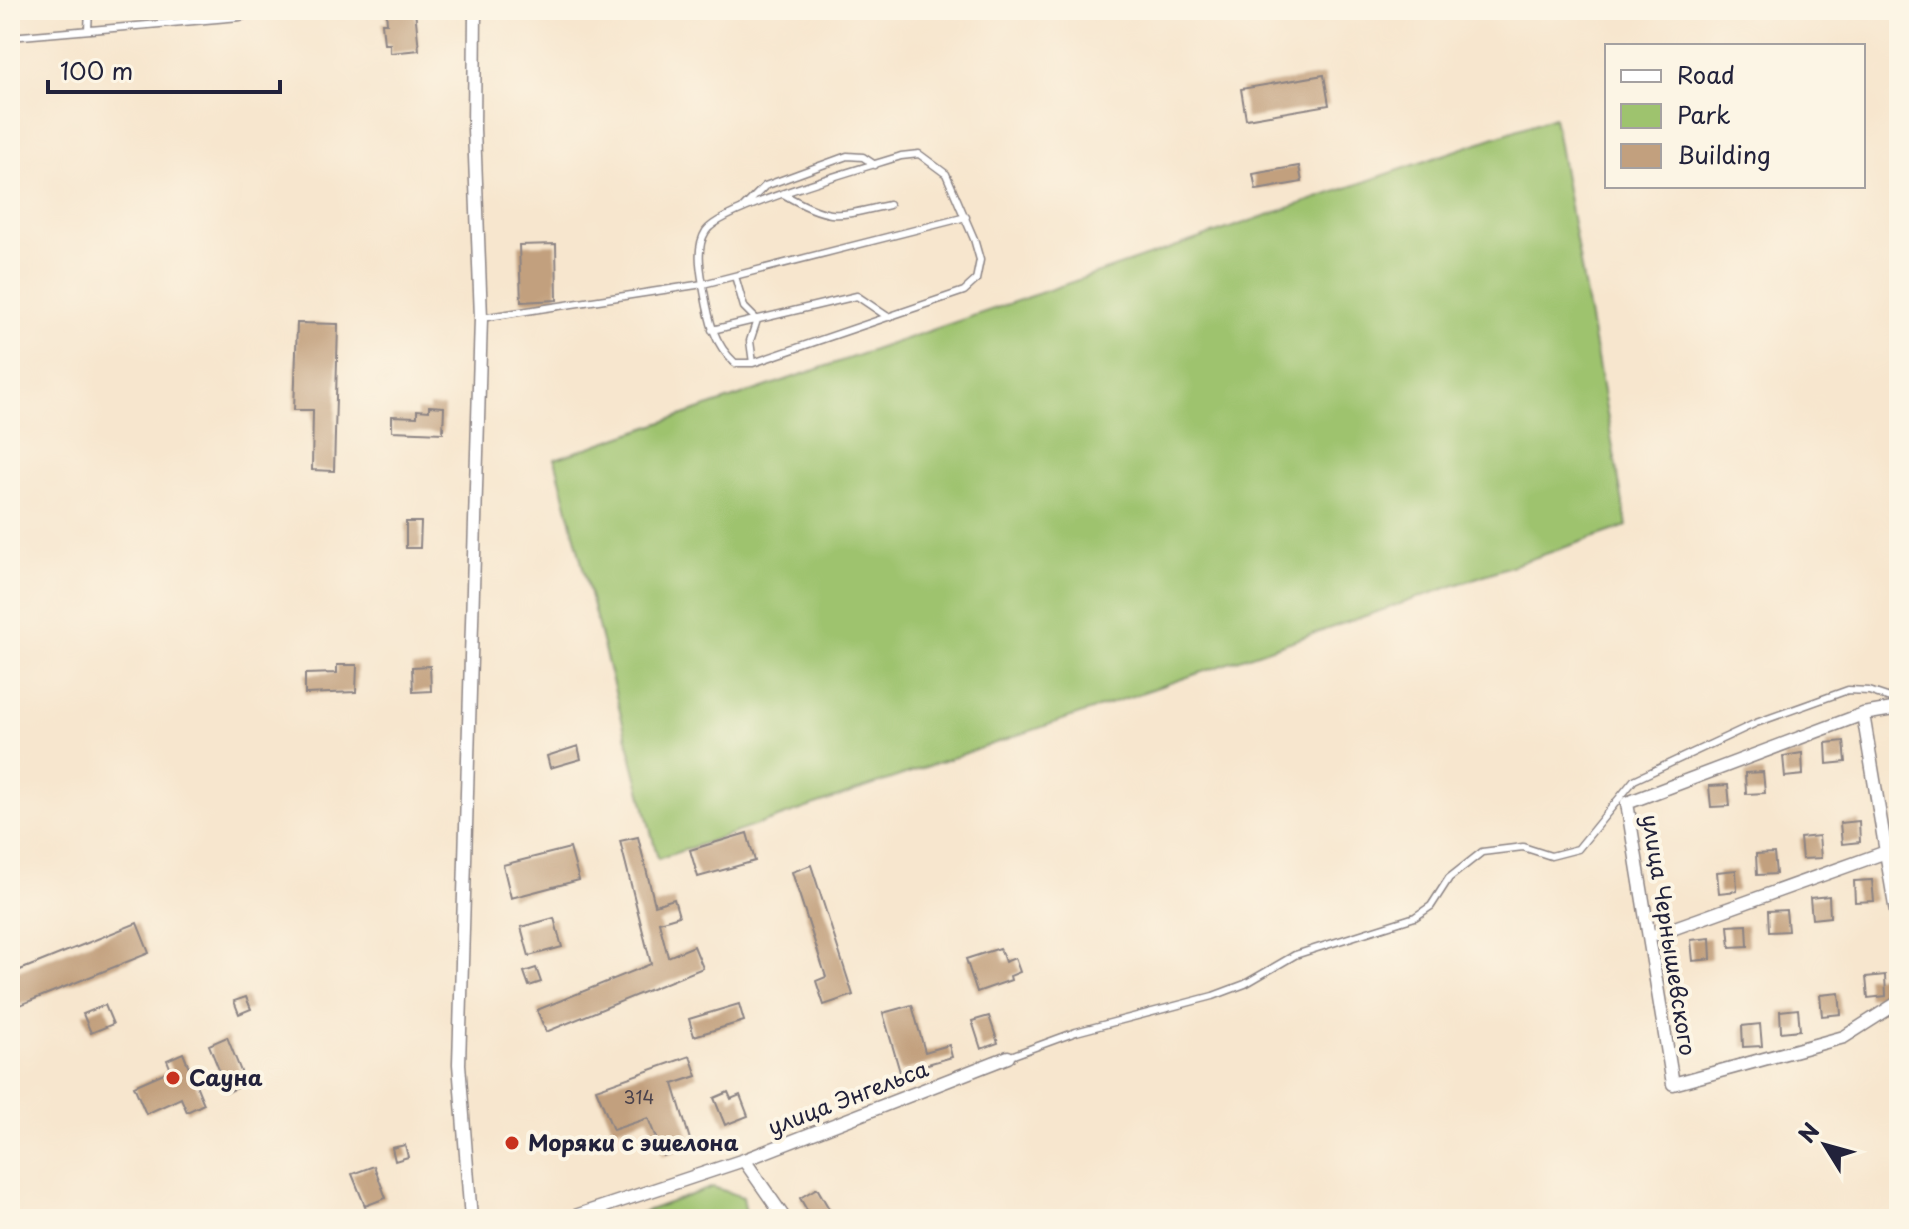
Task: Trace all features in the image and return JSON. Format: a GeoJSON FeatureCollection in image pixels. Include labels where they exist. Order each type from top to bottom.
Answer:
{"type":"FeatureCollection","features":[{"type":"Feature","properties":{"kind":"street"},"geometry":{"type":"LineString","coordinates":[[471,1219],[459,1064],[481,318],[474,129],[475,10]]}},
{"type":"Feature","properties":{"kind":"street","name":"улица Чернышевского"},"geometry":{"type":"LineString","coordinates":[[1899,708],[1863,714],[1627,803],[1673,1084],[1844,1037],[1899,1002]]}},
{"type":"Feature","properties":{"kind":"street"},"geometry":{"type":"LineString","coordinates":[[1863,714],[1899,930]]}},
{"type":"Feature","properties":{"kind":"street"},"geometry":{"type":"LineString","coordinates":[[1658,934],[1886,852]]}},
{"type":"Feature","properties":{"kind":"street","name":"улица Энгельса"},"geometry":{"type":"LineString","coordinates":[[566,1219],[744,1160],[1008,1057]]}},
{"type":"Feature","properties":{"kind":"street"},"geometry":{"type":"LineString","coordinates":[[744,1160],[785,1219]]}},
{"type":"Feature","properties":{"kind":"lane"},"geometry":{"type":"LineString","coordinates":[[88,29],[89,10]]}},
{"type":"Feature","properties":{"kind":"lane"},"geometry":{"type":"LineString","coordinates":[[10,37],[240,17],[268,10]]}},
{"type":"Feature","properties":{"kind":"lane"},"geometry":{"type":"LineString","coordinates":[[919,154],[934,162],[946,174],[966,217],[980,260],[976,280],[964,291],[753,363],[735,363],[722,351],[712,330],[703,284],[700,244],[707,229],[718,219],[741,210],[875,165],[919,154]]}},
{"type":"Feature","properties":{"kind":"lane"},"geometry":{"type":"LineString","coordinates":[[741,210],[765,186],[847,156],[863,157],[875,165]]}},
{"type":"Feature","properties":{"kind":"lane"},"geometry":{"type":"LineString","coordinates":[[785,195],[818,214],[834,217],[889,205]]}},
{"type":"Feature","properties":{"kind":"lane"},"geometry":{"type":"LineString","coordinates":[[481,318],[703,284],[966,217]]}},
{"type":"Feature","properties":{"kind":"lane"},"geometry":{"type":"LineString","coordinates":[[735,276],[744,307],[757,320]]}},
{"type":"Feature","properties":{"kind":"lane"},"geometry":{"type":"LineString","coordinates":[[712,330],[857,296],[871,302],[888,317]]}},
{"type":"Feature","properties":{"kind":"lane"},"geometry":{"type":"LineString","coordinates":[[753,363],[750,341],[757,320]]}},
{"type":"Feature","properties":{"kind":"lane"},"geometry":{"type":"LineString","coordinates":[[1008,1057],[1076,1032],[1213,996],[1245,984],[1295,955],[1415,917],[1431,906],[1449,878],[1482,852],[1523,847],[1551,856],[1578,849],[1634,780],[1806,703],[1848,690],[1869,691],[1899,701]]}},
{"type":"Feature","properties":{"kind":"green space"},"geometry":{"type":"Polygon","coordinates":[[[1554,117],[1627,526],[658,859],[555,459],[1554,117]]]}},
{"type":"Feature","properties":{"kind":"green space"},"geometry":{"type":"Polygon","coordinates":[[[713,1187],[743,1197],[747,1219],[624,1219],[713,1187]]]}},
{"type":"Feature","properties":{"kind":"building"},"geometry":{"type":"Polygon","coordinates":[[[386,10],[415,10],[419,50],[390,53],[390,44],[384,44],[382,23],[387,23],[386,10]]]}},
{"type":"Feature","properties":{"kind":"building"},"geometry":{"type":"Polygon","coordinates":[[[1324,75],[1329,105],[1246,119],[1241,89],[1324,75]]]}},
{"type":"Feature","properties":{"kind":"building"},"geometry":{"type":"Polygon","coordinates":[[[1299,166],[1302,182],[1256,190],[1253,174],[1299,166]]]}},
{"type":"Feature","properties":{"kind":"building"},"geometry":{"type":"Polygon","coordinates":[[[556,244],[557,300],[521,302],[519,245],[556,244]]]}},
{"type":"Feature","properties":{"kind":"building"},"geometry":{"type":"Polygon","coordinates":[[[297,323],[338,324],[334,471],[312,470],[313,410],[294,410],[297,323]]]}},
{"type":"Feature","properties":{"kind":"building"},"geometry":{"type":"Polygon","coordinates":[[[429,406],[444,407],[443,433],[392,431],[392,416],[417,417],[417,410],[429,411],[429,406]]]}},
{"type":"Feature","properties":{"kind":"building"},"geometry":{"type":"Polygon","coordinates":[[[406,522],[421,522],[420,548],[406,548],[406,522]]]}},
{"type":"Feature","properties":{"kind":"building"},"geometry":{"type":"Polygon","coordinates":[[[337,665],[357,665],[356,692],[305,694],[305,674],[337,673],[337,665]]]}},
{"type":"Feature","properties":{"kind":"building"},"geometry":{"type":"Polygon","coordinates":[[[430,666],[431,691],[413,692],[412,667],[430,666]]]}},
{"type":"Feature","properties":{"kind":"building"},"geometry":{"type":"Polygon","coordinates":[[[1844,741],[1846,762],[1827,764],[1826,743],[1844,741]]]}},
{"type":"Feature","properties":{"kind":"building"},"geometry":{"type":"Polygon","coordinates":[[[578,746],[581,759],[550,768],[547,756],[578,746]]]}},
{"type":"Feature","properties":{"kind":"building"},"geometry":{"type":"Polygon","coordinates":[[[1802,753],[1803,775],[1785,777],[1783,756],[1802,753]]]}},
{"type":"Feature","properties":{"kind":"building"},"geometry":{"type":"Polygon","coordinates":[[[1763,772],[1765,793],[1746,794],[1745,773],[1763,772]]]}},
{"type":"Feature","properties":{"kind":"building"},"geometry":{"type":"Polygon","coordinates":[[[1728,785],[1730,806],[1711,807],[1709,786],[1728,785]]]}},
{"type":"Feature","properties":{"kind":"building"},"geometry":{"type":"Polygon","coordinates":[[[1859,821],[1860,842],[1842,844],[1840,823],[1859,821]]]}},
{"type":"Feature","properties":{"kind":"building"},"geometry":{"type":"Polygon","coordinates":[[[747,833],[755,861],[698,877],[690,850],[747,833]]]}},
{"type":"Feature","properties":{"kind":"building"},"geometry":{"type":"Polygon","coordinates":[[[1819,836],[1821,858],[1802,859],[1800,838],[1819,836]]]}},
{"type":"Feature","properties":{"kind":"building"},"geometry":{"type":"Polygon","coordinates":[[[638,837],[655,905],[674,899],[679,916],[659,922],[668,957],[694,946],[703,968],[546,1032],[537,1010],[651,964],[620,841],[638,837]]]}},
{"type":"Feature","properties":{"kind":"building"},"geometry":{"type":"Polygon","coordinates":[[[570,848],[579,880],[511,898],[503,865],[570,848]]]}},
{"type":"Feature","properties":{"kind":"building"},"geometry":{"type":"Polygon","coordinates":[[[1774,853],[1776,874],[1757,875],[1756,854],[1774,853]]]}},
{"type":"Feature","properties":{"kind":"building"},"geometry":{"type":"Polygon","coordinates":[[[811,865],[853,995],[824,1005],[816,981],[826,977],[792,872],[811,865]]]}},
{"type":"Feature","properties":{"kind":"building"},"geometry":{"type":"Polygon","coordinates":[[[1736,870],[1737,891],[1719,893],[1717,872],[1736,870]]]}},
{"type":"Feature","properties":{"kind":"building"},"geometry":{"type":"Polygon","coordinates":[[[1872,880],[1874,901],[1855,902],[1854,881],[1872,880]]]}},
{"type":"Feature","properties":{"kind":"building"},"geometry":{"type":"Polygon","coordinates":[[[1829,896],[1830,917],[1812,919],[1810,898],[1829,896]]]}},
{"type":"Feature","properties":{"kind":"building"},"geometry":{"type":"Polygon","coordinates":[[[1786,910],[1788,931],[1769,932],[1768,911],[1786,910]]]}},
{"type":"Feature","properties":{"kind":"building"},"geometry":{"type":"Polygon","coordinates":[[[554,918],[562,947],[529,956],[521,927],[554,918]]]}},
{"type":"Feature","properties":{"kind":"building"},"geometry":{"type":"Polygon","coordinates":[[[137,923],[149,953],[10,1009],[10,974],[137,923]]]}},
{"type":"Feature","properties":{"kind":"building"},"geometry":{"type":"Polygon","coordinates":[[[1747,925],[1748,946],[1730,947],[1728,926],[1747,925]]]}},
{"type":"Feature","properties":{"kind":"building"},"geometry":{"type":"Polygon","coordinates":[[[1710,938],[1711,959],[1693,961],[1691,940],[1710,938]]]}},
{"type":"Feature","properties":{"kind":"building"},"geometry":{"type":"Polygon","coordinates":[[[1000,948],[1005,962],[1015,958],[1020,972],[1010,976],[1011,980],[977,992],[966,959],[1000,948]]]}},
{"type":"Feature","properties":{"kind":"building"},"geometry":{"type":"Polygon","coordinates":[[[536,968],[541,982],[529,986],[524,972],[536,968]]]}},
{"type":"Feature","properties":{"kind":"building"},"geometry":{"type":"Polygon","coordinates":[[[1885,975],[1886,996],[1868,998],[1866,977],[1885,975]]]}},
{"type":"Feature","properties":{"kind":"building"},"geometry":{"type":"Polygon","coordinates":[[[1839,993],[1841,1014],[1822,1016],[1820,995],[1839,993]]]}},
{"type":"Feature","properties":{"kind":"building"},"geometry":{"type":"Polygon","coordinates":[[[246,997],[251,1009],[239,1014],[234,1001],[246,997]]]}},
{"type":"Feature","properties":{"kind":"building"},"geometry":{"type":"Polygon","coordinates":[[[739,1004],[744,1021],[694,1036],[689,1019],[739,1004]]]}},
{"type":"Feature","properties":{"kind":"building"},"geometry":{"type":"Polygon","coordinates":[[[105,1005],[113,1024],[91,1033],[83,1014],[105,1005]]]}},
{"type":"Feature","properties":{"kind":"building"},"geometry":{"type":"Polygon","coordinates":[[[912,1005],[925,1052],[949,1045],[952,1057],[900,1072],[883,1013],[912,1005]]]}},
{"type":"Feature","properties":{"kind":"building"},"geometry":{"type":"Polygon","coordinates":[[[1798,1009],[1800,1030],[1781,1032],[1780,1011],[1798,1009]]]}},
{"type":"Feature","properties":{"kind":"building"},"geometry":{"type":"Polygon","coordinates":[[[989,1016],[998,1043],[981,1049],[972,1021],[989,1016]]]}},
{"type":"Feature","properties":{"kind":"building"},"geometry":{"type":"Polygon","coordinates":[[[1760,1024],[1762,1046],[1743,1047],[1742,1026],[1760,1024]]]}},
{"type":"Feature","properties":{"kind":"building"},"geometry":{"type":"Polygon","coordinates":[[[227,1037],[246,1084],[228,1092],[209,1045],[227,1037]]]}},
{"type":"Feature","properties":{"kind":"building","name":"Сауна"},"geometry":{"type":"Polygon","coordinates":[[[183,1053],[204,1104],[187,1112],[181,1098],[146,1114],[134,1086],[171,1070],[167,1060],[183,1053]]]}},
{"type":"Feature","properties":{"kind":"building"},"geometry":{"type":"Polygon","coordinates":[[[690,1056],[697,1076],[673,1084],[692,1146],[663,1156],[648,1118],[613,1130],[596,1089],[690,1056]]]}},
{"type":"Feature","properties":{"kind":"building"},"geometry":{"type":"Polygon","coordinates":[[[728,1092],[731,1099],[740,1095],[748,1116],[725,1125],[714,1098],[728,1092]]]}},
{"type":"Feature","properties":{"kind":"building"},"geometry":{"type":"Polygon","coordinates":[[[405,1145],[408,1157],[395,1161],[392,1148],[405,1145]]]}},
{"type":"Feature","properties":{"kind":"building"},"geometry":{"type":"Polygon","coordinates":[[[374,1166],[386,1198],[365,1206],[352,1174],[374,1166]]]}},
{"type":"Feature","properties":{"kind":"building"},"geometry":{"type":"Polygon","coordinates":[[[817,1188],[835,1219],[812,1219],[800,1198],[817,1188]]]}},
{"type":"Feature","properties":{"kind":"place","name":"Сауна"},"geometry":{"type":"Point","coordinates":[173,1078]}},
{"type":"Feature","properties":{"kind":"place","name":"Моряки с эшелона"},"geometry":{"type":"Point","coordinates":[512,1143]}}]}
